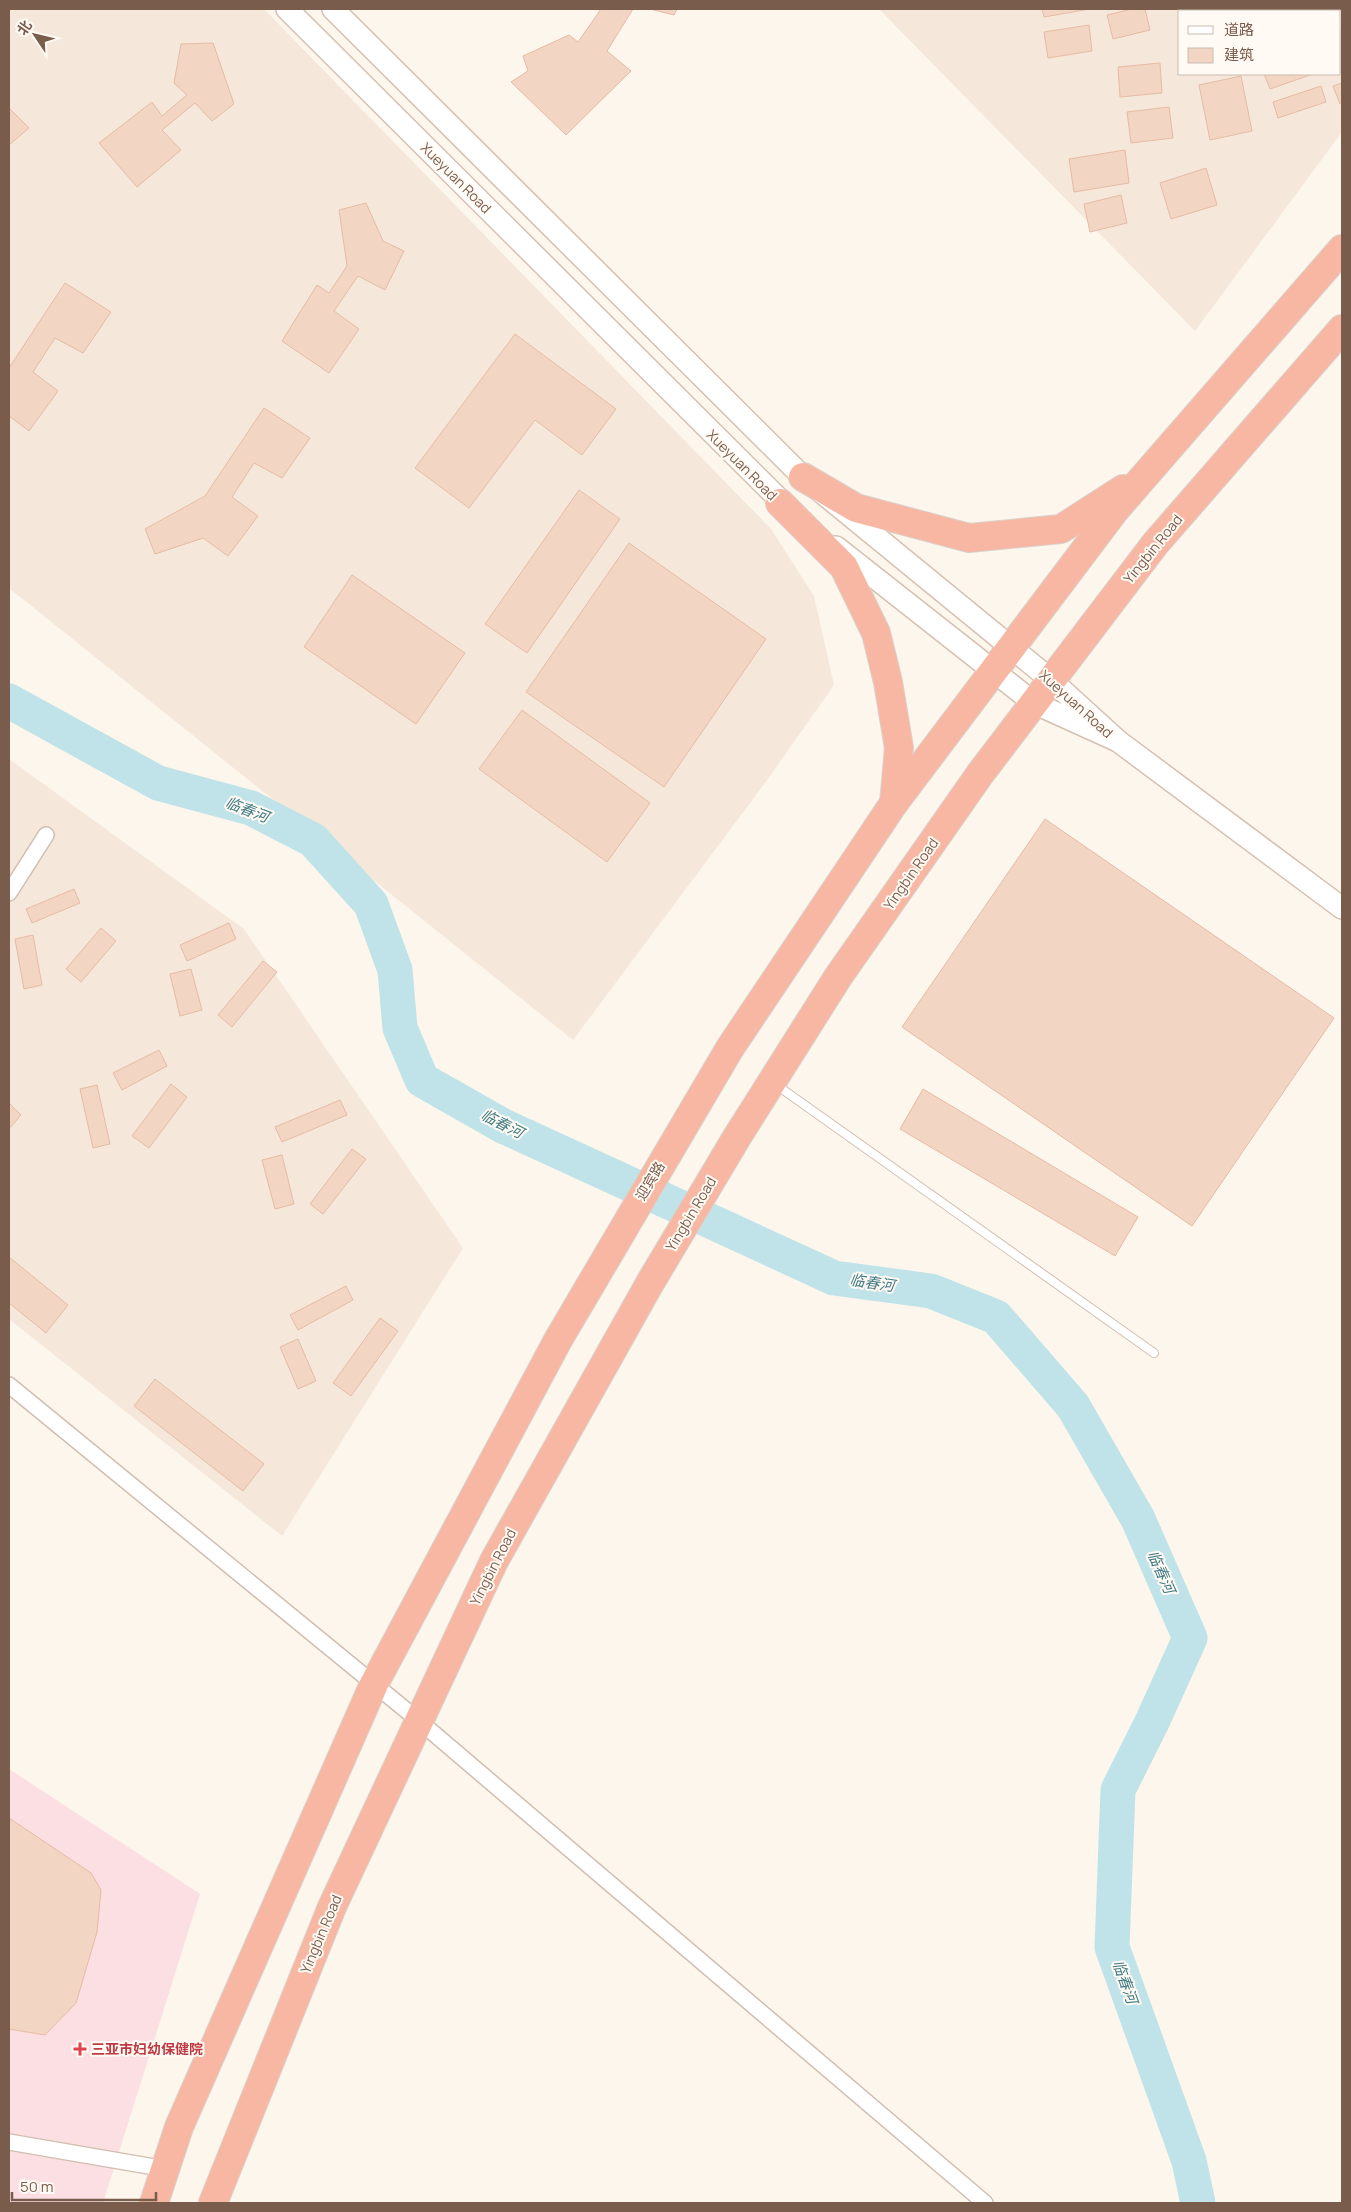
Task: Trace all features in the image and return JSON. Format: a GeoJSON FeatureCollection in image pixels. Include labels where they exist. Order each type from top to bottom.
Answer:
{"type":"FeatureCollection","features":[{"type":"Feature","properties":{"kind":"highway"},"geometry":{"type":"LineString","coordinates":[[894,803],[1115,510],[1342,249]]}},
{"type":"Feature","properties":{"kind":"highway","name":"Yingbin Road"},"geometry":{"type":"LineString","coordinates":[[212,2203],[332,1906],[494,1561],[650,1283],[737,1137],[838,977],[980,774],[1155,544],[1342,329]]}},
{"type":"Feature","properties":{"kind":"highway"},"geometry":{"type":"LineString","coordinates":[[803,477],[856,508],[969,538],[1061,529],[1146,473]]}},
{"type":"Feature","properties":{"kind":"highway"},"geometry":{"type":"LineString","coordinates":[[780,503],[844,567],[876,633],[888,682],[899,748],[894,803]]}},
{"type":"Feature","properties":{"kind":"highway","name":"迎宾路"},"geometry":{"type":"LineString","coordinates":[[374,1684],[558,1340],[606,1256],[730,1048],[894,803]]}},
{"type":"Feature","properties":{"kind":"highway"},"geometry":{"type":"LineString","coordinates":[[154,2203],[179,2128],[374,1684]]}},
{"type":"Feature","properties":{"kind":"main road","name":"Xueyuan Road"},"geometry":{"type":"LineString","coordinates":[[288,9],[780,503],[1034,703],[1118,741]]}},
{"type":"Feature","properties":{"kind":"main road","name":"Xueyuan Road"},"geometry":{"type":"LineString","coordinates":[[333,9],[803,477],[1052,680],[1118,741]]}},
{"type":"Feature","properties":{"kind":"main road"},"geometry":{"type":"LineString","coordinates":[[1118,741],[1342,908]]}},
{"type":"Feature","properties":{"kind":"street"},"geometry":{"type":"LineString","coordinates":[[9,893],[46,835]]}},
{"type":"Feature","properties":{"kind":"street"},"geometry":{"type":"LineString","coordinates":[[9,1386],[418,1720],[985,2203]]}},
{"type":"Feature","properties":{"kind":"street"},"geometry":{"type":"LineString","coordinates":[[9,2142],[166,2169]]}},
{"type":"Feature","properties":{"kind":"lane"},"geometry":{"type":"LineString","coordinates":[[772,1082],[1154,1353]]}},
{"type":"Feature","properties":{"kind":"shaded area"},"geometry":{"type":"Polygon","coordinates":[[[9,9],[264,9],[771,529],[814,596],[834,685],[765,783],[573,1040],[9,588],[9,9]]]}},
{"type":"Feature","properties":{"kind":"shaded area"},"geometry":{"type":"Polygon","coordinates":[[[879,9],[1333,9],[1178,10],[1178,75],[1341,75],[1341,32],[1342,35],[1342,132],[1195,331],[879,9]]]}},
{"type":"Feature","properties":{"kind":"shaded area"},"geometry":{"type":"Polygon","coordinates":[[[9,759],[244,929],[463,1248],[282,1536],[9,1319],[9,759]]]}},
{"type":"Feature","properties":{"kind":"shaded area","name":"三亚市妇幼保健院"},"geometry":{"type":"Polygon","coordinates":[[[9,1769],[200,1894],[103,2203],[9,2203],[9,1769]]]}},
{"type":"Feature","properties":{"kind":"building"},"geometry":{"type":"Polygon","coordinates":[[[601,9],[633,9],[607,51],[631,71],[566,135],[511,82],[528,71],[523,56],[569,35],[578,42],[601,9]]]}},
{"type":"Feature","properties":{"kind":"building"},"geometry":{"type":"Polygon","coordinates":[[[650,9],[677,9],[674,15],[650,9]]]}},
{"type":"Feature","properties":{"kind":"building"},"geometry":{"type":"Polygon","coordinates":[[[1042,9],[1090,9],[1044,17],[1042,9]]]}},
{"type":"Feature","properties":{"kind":"building"},"geometry":{"type":"Polygon","coordinates":[[[1132,9],[1145,9],[1150,30],[1113,39],[1107,15],[1132,9]]]}},
{"type":"Feature","properties":{"kind":"building"},"geometry":{"type":"Polygon","coordinates":[[[1297,9],[1330,9],[1326,10],[1297,9]]]}},
{"type":"Feature","properties":{"kind":"building"},"geometry":{"type":"Polygon","coordinates":[[[1089,25],[1092,51],[1048,58],[1044,32],[1089,25]]]}},
{"type":"Feature","properties":{"kind":"building"},"geometry":{"type":"Polygon","coordinates":[[[213,43],[234,104],[212,121],[195,103],[162,130],[181,150],[137,187],[99,143],[152,102],[162,116],[187,95],[174,83],[181,44],[213,43]]]}},
{"type":"Feature","properties":{"kind":"building"},"geometry":{"type":"Polygon","coordinates":[[[1160,63],[1162,93],[1120,97],[1118,67],[1160,63]]]}},
{"type":"Feature","properties":{"kind":"building"},"geometry":{"type":"Polygon","coordinates":[[[1264,75],[1310,75],[1270,89],[1264,75]]]}},
{"type":"Feature","properties":{"kind":"building"},"geometry":{"type":"Polygon","coordinates":[[[1241,76],[1252,131],[1210,140],[1199,85],[1241,76]]]}},
{"type":"Feature","properties":{"kind":"building"},"geometry":{"type":"Polygon","coordinates":[[[1342,83],[1342,103],[1340,104],[1333,86],[1342,83]]]}},
{"type":"Feature","properties":{"kind":"building"},"geometry":{"type":"Polygon","coordinates":[[[1321,86],[1326,102],[1278,118],[1273,102],[1321,86]]]}},
{"type":"Feature","properties":{"kind":"building"},"geometry":{"type":"Polygon","coordinates":[[[1169,107],[1173,138],[1131,143],[1127,112],[1169,107]]]}},
{"type":"Feature","properties":{"kind":"building"},"geometry":{"type":"Polygon","coordinates":[[[9,108],[29,128],[9,145],[9,108]]]}},
{"type":"Feature","properties":{"kind":"building"},"geometry":{"type":"Polygon","coordinates":[[[1125,150],[1129,183],[1074,192],[1069,159],[1125,150]]]}},
{"type":"Feature","properties":{"kind":"building"},"geometry":{"type":"Polygon","coordinates":[[[1206,168],[1217,205],[1171,219],[1160,183],[1206,168]]]}},
{"type":"Feature","properties":{"kind":"building"},"geometry":{"type":"Polygon","coordinates":[[[1121,195],[1127,223],[1090,232],[1084,204],[1121,195]]]}},
{"type":"Feature","properties":{"kind":"building"},"geometry":{"type":"Polygon","coordinates":[[[366,203],[383,241],[404,251],[385,290],[358,276],[334,311],[359,329],[329,373],[282,341],[317,285],[329,293],[347,266],[339,210],[366,203]]]}},
{"type":"Feature","properties":{"kind":"building"},"geometry":{"type":"Polygon","coordinates":[[[65,283],[111,312],[83,353],[55,338],[33,372],[58,391],[29,431],[9,416],[9,368],[65,283]]]}},
{"type":"Feature","properties":{"kind":"building"},"geometry":{"type":"Polygon","coordinates":[[[515,334],[616,409],[582,455],[535,420],[469,508],[415,468],[515,334]]]}},
{"type":"Feature","properties":{"kind":"building"},"geometry":{"type":"Polygon","coordinates":[[[264,408],[310,438],[282,478],[254,463],[232,497],[258,516],[228,556],[203,538],[155,554],[145,529],[205,496],[264,408]]]}},
{"type":"Feature","properties":{"kind":"building"},"geometry":{"type":"Polygon","coordinates":[[[579,490],[620,519],[527,653],[485,624],[579,490]]]}},
{"type":"Feature","properties":{"kind":"building"},"geometry":{"type":"Polygon","coordinates":[[[629,543],[766,639],[664,787],[526,692],[629,543]]]}},
{"type":"Feature","properties":{"kind":"building"},"geometry":{"type":"Polygon","coordinates":[[[352,575],[465,653],[416,724],[304,647],[352,575]]]}},
{"type":"Feature","properties":{"kind":"building"},"geometry":{"type":"Polygon","coordinates":[[[522,710],[650,803],[607,862],[479,769],[522,710]]]}},
{"type":"Feature","properties":{"kind":"building"},"geometry":{"type":"Polygon","coordinates":[[[1045,819],[1334,1018],[1192,1226],[902,1027],[1045,819]]]}},
{"type":"Feature","properties":{"kind":"building"},"geometry":{"type":"Polygon","coordinates":[[[74,889],[80,903],[32,923],[26,909],[74,889]]]}},
{"type":"Feature","properties":{"kind":"building"},"geometry":{"type":"Polygon","coordinates":[[[229,923],[236,939],[187,961],[180,945],[229,923]]]}},
{"type":"Feature","properties":{"kind":"building"},"geometry":{"type":"Polygon","coordinates":[[[101,928],[116,941],[81,982],[66,969],[101,928]]]}},
{"type":"Feature","properties":{"kind":"building"},"geometry":{"type":"Polygon","coordinates":[[[33,935],[42,985],[24,989],[15,939],[33,935]]]}},
{"type":"Feature","properties":{"kind":"building"},"geometry":{"type":"Polygon","coordinates":[[[263,961],[277,972],[232,1027],[218,1015],[263,961]]]}},
{"type":"Feature","properties":{"kind":"building"},"geometry":{"type":"Polygon","coordinates":[[[191,969],[202,1010],[180,1016],[170,974],[191,969]]]}},
{"type":"Feature","properties":{"kind":"building"},"geometry":{"type":"Polygon","coordinates":[[[159,1050],[167,1066],[122,1090],[113,1073],[159,1050]]]}},
{"type":"Feature","properties":{"kind":"building"},"geometry":{"type":"Polygon","coordinates":[[[171,1084],[187,1097],[149,1148],[132,1136],[171,1084]]]}},
{"type":"Feature","properties":{"kind":"building"},"geometry":{"type":"Polygon","coordinates":[[[97,1085],[110,1144],[93,1148],[80,1089],[97,1085]]]}},
{"type":"Feature","properties":{"kind":"building"},"geometry":{"type":"Polygon","coordinates":[[[923,1089],[1138,1217],[1115,1256],[900,1129],[923,1089]]]}},
{"type":"Feature","properties":{"kind":"building"},"geometry":{"type":"Polygon","coordinates":[[[340,1100],[347,1115],[282,1142],[275,1127],[340,1100]]]}},
{"type":"Feature","properties":{"kind":"building"},"geometry":{"type":"Polygon","coordinates":[[[9,1103],[21,1115],[9,1129],[9,1103]]]}},
{"type":"Feature","properties":{"kind":"building"},"geometry":{"type":"Polygon","coordinates":[[[352,1149],[366,1159],[323,1214],[310,1204],[352,1149]]]}},
{"type":"Feature","properties":{"kind":"building"},"geometry":{"type":"Polygon","coordinates":[[[282,1155],[294,1204],[275,1209],[262,1160],[282,1155]]]}},
{"type":"Feature","properties":{"kind":"building"},"geometry":{"type":"Polygon","coordinates":[[[9,1257],[68,1305],[46,1333],[9,1303],[9,1257]]]}},
{"type":"Feature","properties":{"kind":"building"},"geometry":{"type":"Polygon","coordinates":[[[346,1286],[353,1300],[298,1330],[290,1315],[346,1286]]]}},
{"type":"Feature","properties":{"kind":"building"},"geometry":{"type":"Polygon","coordinates":[[[380,1318],[398,1331],[351,1396],[333,1383],[380,1318]]]}},
{"type":"Feature","properties":{"kind":"building"},"geometry":{"type":"Polygon","coordinates":[[[298,1339],[316,1381],[298,1389],[280,1347],[298,1339]]]}},
{"type":"Feature","properties":{"kind":"building"},"geometry":{"type":"Polygon","coordinates":[[[155,1379],[264,1464],[243,1491],[134,1406],[155,1379]]]}},
{"type":"Feature","properties":{"kind":"building"},"geometry":{"type":"Polygon","coordinates":[[[9,1818],[91,1873],[101,1890],[97,1932],[76,2003],[45,2035],[9,2029],[9,1818]]]}},
{"type":"Feature","properties":{"kind":"waterway","name":"临春河"},"geometry":{"type":"LineString","coordinates":[[9,701],[158,783],[251,808],[313,840],[371,904],[395,970],[400,1028],[422,1080],[503,1126],[834,1278],[931,1291],[996,1317],[1073,1406],[1138,1519],[1190,1638],[1152,1722],[1118,1790],[1112,1947],[1189,2161],[1198,2203]]}},
{"type":"Feature","properties":{"kind":"place","name":"三亚市妇幼保健院"},"geometry":{"type":"Point","coordinates":[80,2049]}}]}
